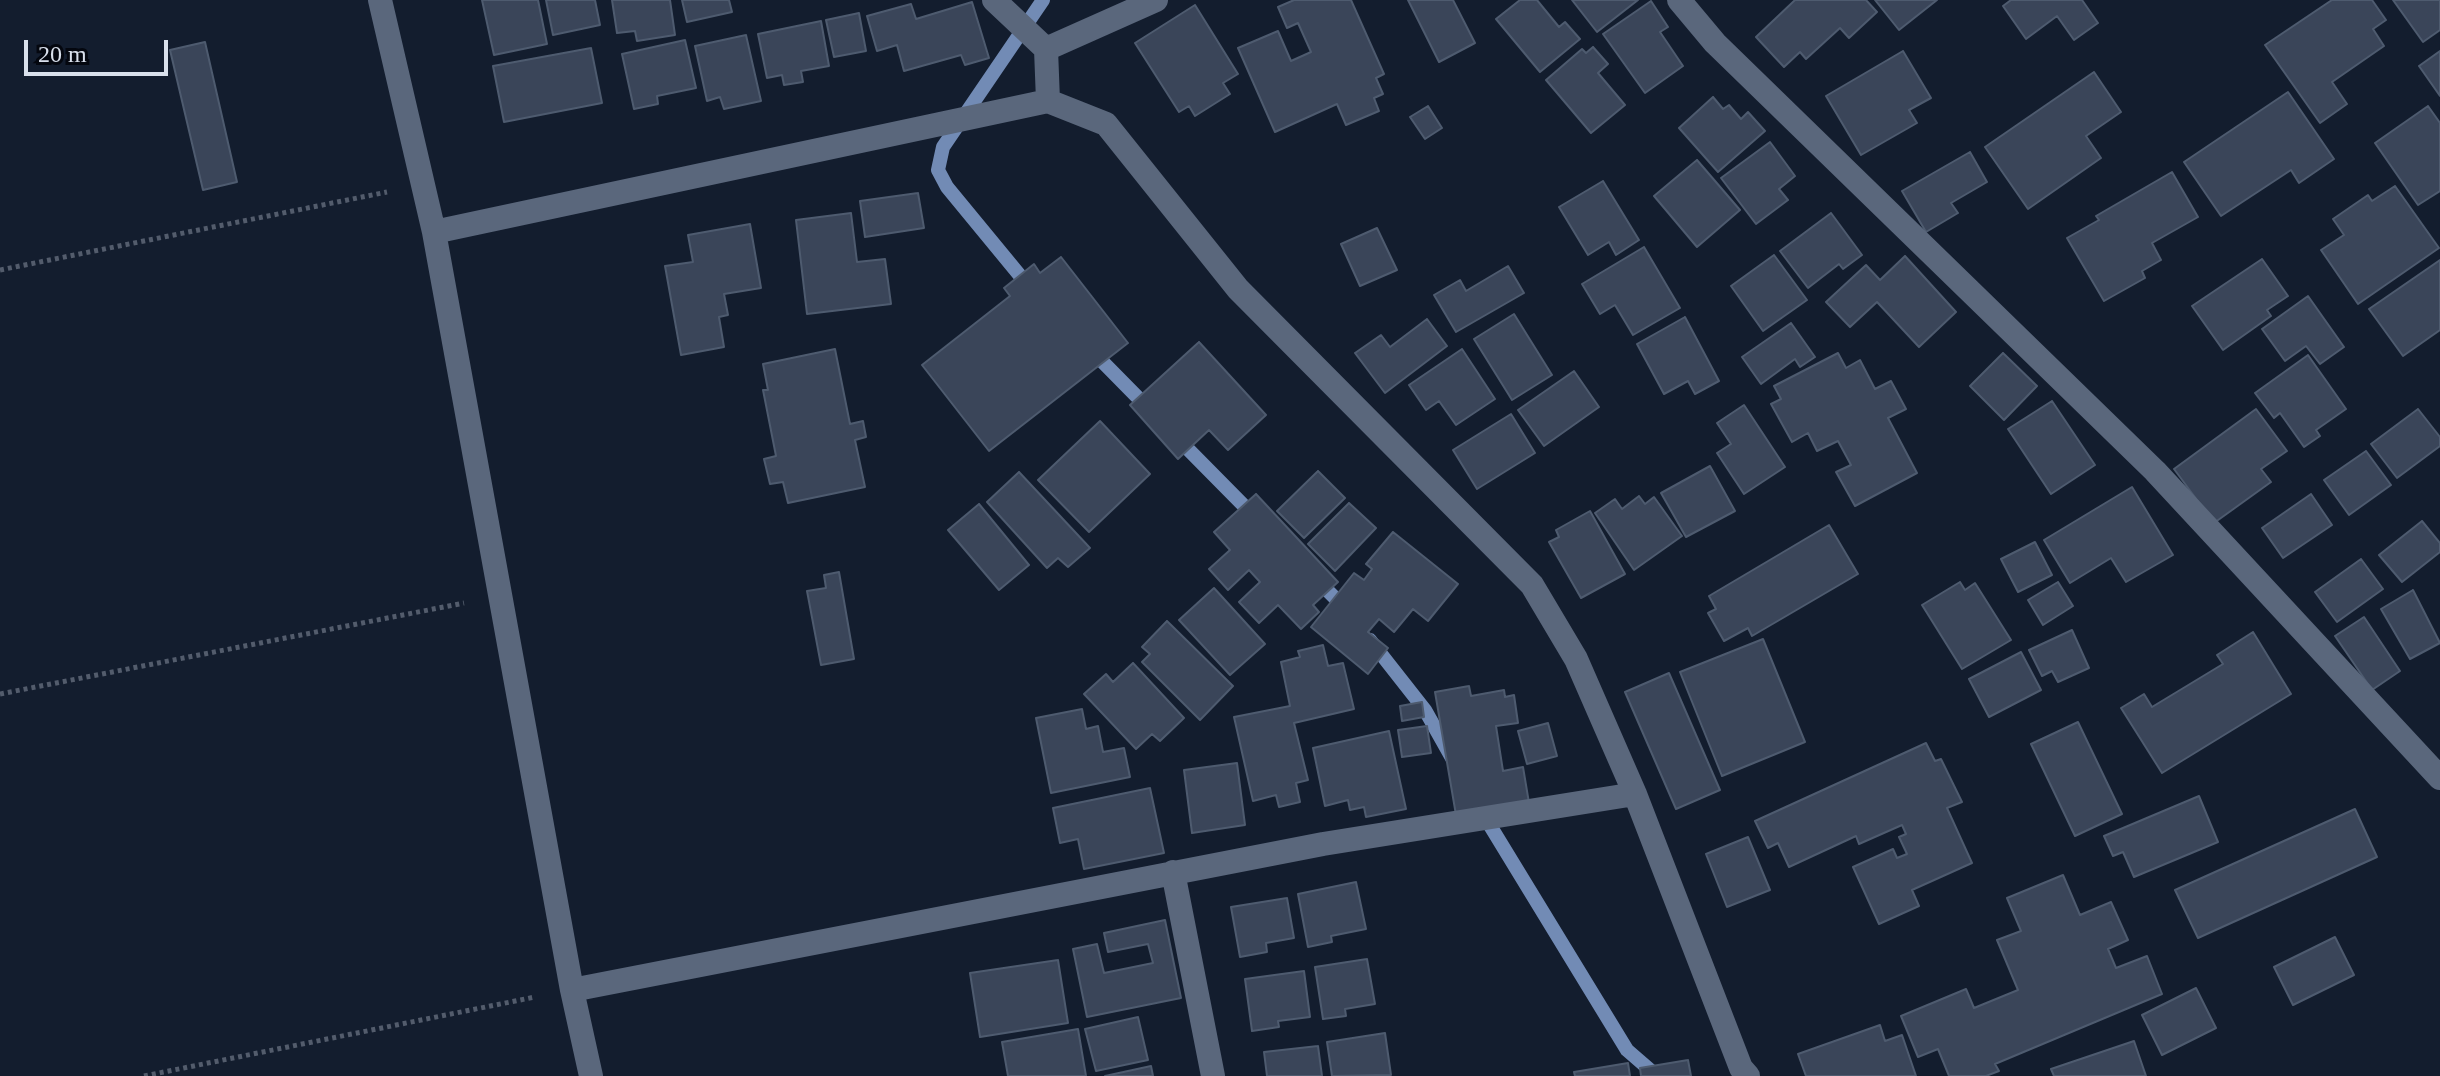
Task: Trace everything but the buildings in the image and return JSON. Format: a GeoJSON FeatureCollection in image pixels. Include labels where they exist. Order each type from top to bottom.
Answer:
{"type":"FeatureCollection","features":[{"type":"Feature","properties":{"kind":"street"},"geometry":{"type":"LineString","coordinates":[[380,0],[434,232],[572,990],[591,1076]]}},
{"type":"Feature","properties":{"kind":"street"},"geometry":{"type":"LineString","coordinates":[[994,0],[1046,49],[1048,101]]}},
{"type":"Feature","properties":{"kind":"street"},"geometry":{"type":"LineString","coordinates":[[1046,49],[1156,0]]}},
{"type":"Feature","properties":{"kind":"street"},"geometry":{"type":"LineString","coordinates":[[1679,0],[1715,43],[2155,471],[2440,778]]}},
{"type":"Feature","properties":{"kind":"street"},"geometry":{"type":"LineString","coordinates":[[434,232],[1048,101],[1106,124],[1238,289],[1532,585],[1576,659],[1635,794],[1741,1068],[1748,1076]]}},
{"type":"Feature","properties":{"kind":"street"},"geometry":{"type":"LineString","coordinates":[[572,990],[1323,844],[1635,794]]}},
{"type":"Feature","properties":{"kind":"street"},"geometry":{"type":"LineString","coordinates":[[1173,872],[1213,1076]]}},
{"type":"Feature","properties":{"kind":"path"},"geometry":{"type":"LineString","coordinates":[[0,270],[423,184]]}},
{"type":"Feature","properties":{"kind":"path"},"geometry":{"type":"LineString","coordinates":[[0,694],[500,594]]}},
{"type":"Feature","properties":{"kind":"path"},"geometry":{"type":"LineString","coordinates":[[144,1076],[572,990]]}},
{"type":"Feature","properties":{"kind":"waterway"},"geometry":{"type":"LineString","coordinates":[[1031,289],[947,187],[938,170],[943,147],[1043,0]]}},
{"type":"Feature","properties":{"kind":"waterway"},"geometry":{"type":"LineString","coordinates":[[1090,349],[1152,412]]}},
{"type":"Feature","properties":{"kind":"waterway"},"geometry":{"type":"LineString","coordinates":[[1177,438],[1255,517]]}},
{"type":"Feature","properties":{"kind":"waterway"},"geometry":{"type":"LineString","coordinates":[[1315,578],[1348,611]]}},
{"type":"Feature","properties":{"kind":"waterway"},"geometry":{"type":"LineString","coordinates":[[1370,640],[1425,710],[1452,758]]}},
{"type":"Feature","properties":{"kind":"waterway"},"geometry":{"type":"LineString","coordinates":[[1483,814],[1627,1050],[1657,1076]]}}]}
